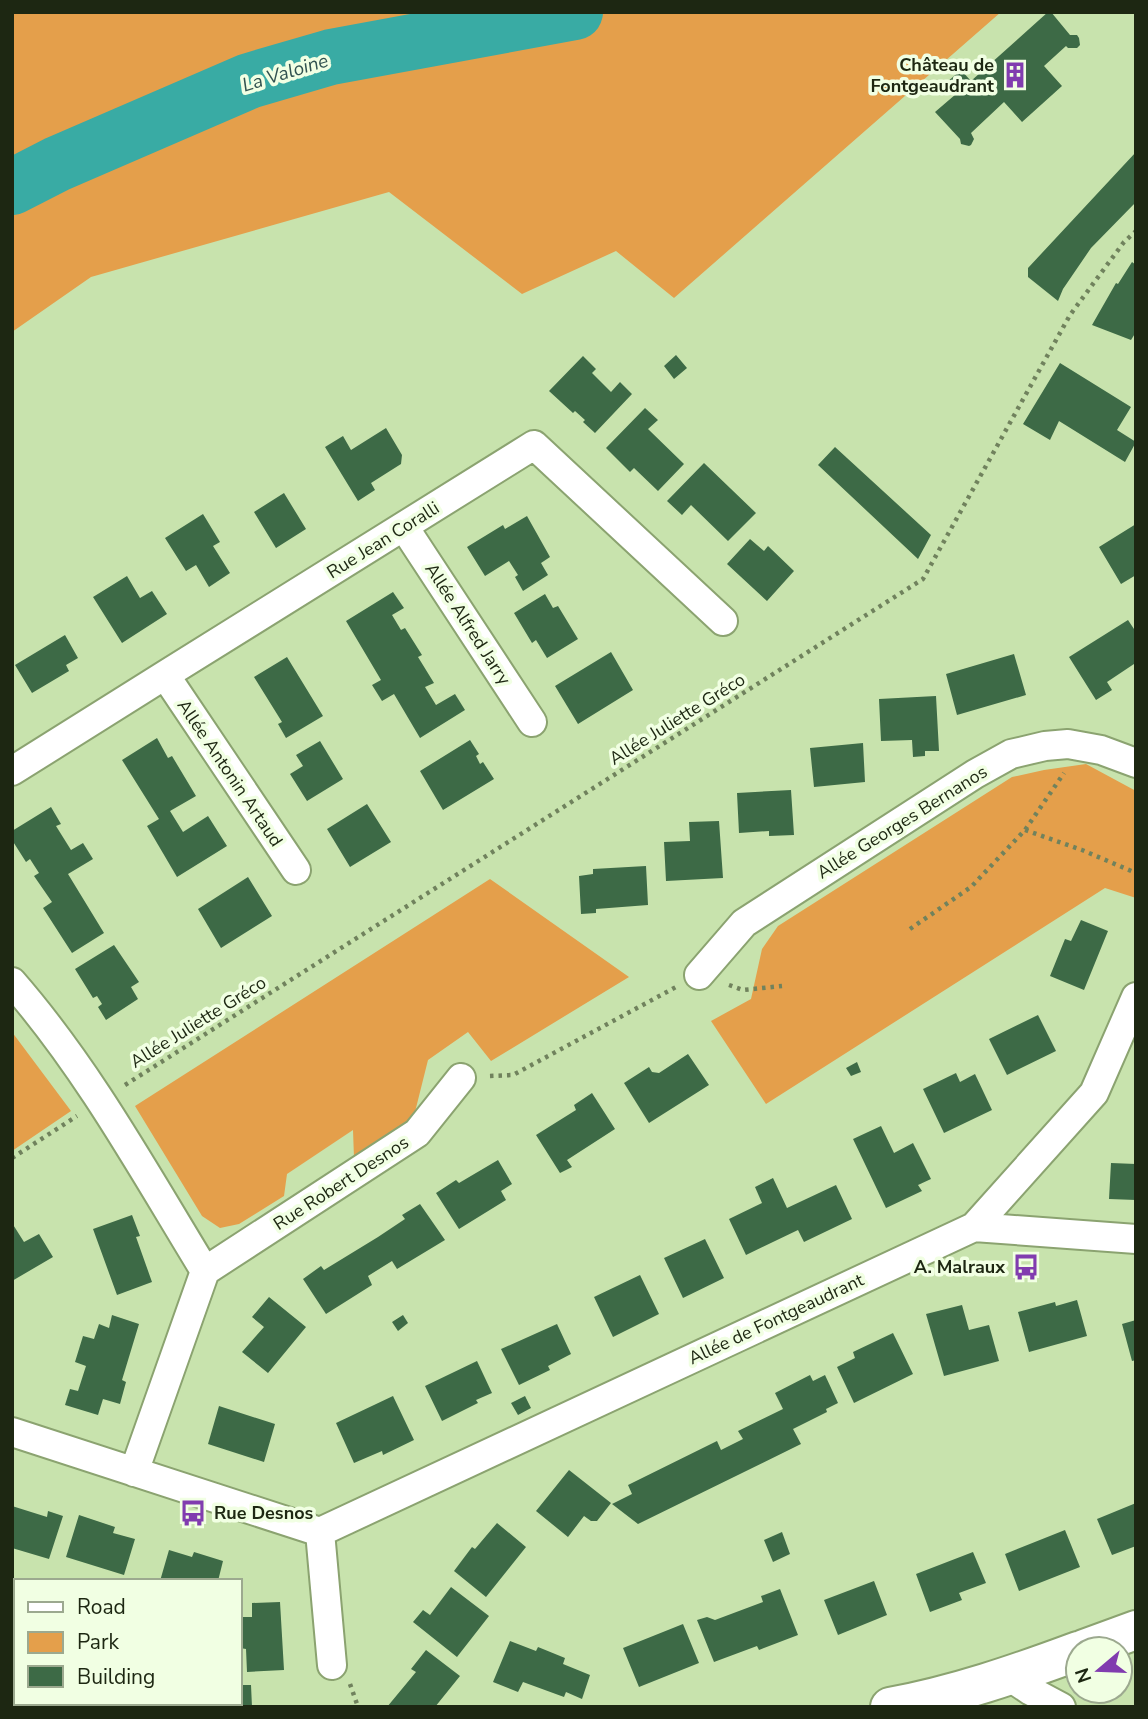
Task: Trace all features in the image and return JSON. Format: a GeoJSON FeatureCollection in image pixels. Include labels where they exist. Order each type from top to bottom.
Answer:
{"type":"FeatureCollection","features":[{"type":"Feature","properties":{"kind":"street","name":"Rue Jean Coralli"},"geometry":{"type":"LineString","coordinates":[[12,771],[534,445],[723,621]]}},
{"type":"Feature","properties":{"kind":"street","name":"Allée Alfred Jarry"},"geometry":{"type":"LineString","coordinates":[[404,527],[532,722]]}},
{"type":"Feature","properties":{"kind":"street","name":"Allée Antonin Artaud"},"geometry":{"type":"LineString","coordinates":[[164,675],[296,870]]}},
{"type":"Feature","properties":{"kind":"street","name":"Allée Georges Bernanos"},"geometry":{"type":"LineString","coordinates":[[699,975],[744,923],[975,774],[1011,754],[1068,744],[1101,750],[1136,763]]}},
{"type":"Feature","properties":{"kind":"street"},"geometry":{"type":"LineString","coordinates":[[12,982],[101,1101],[205,1271],[134,1472]]}},
{"type":"Feature","properties":{"kind":"street","name":"Allée de Fontgeaudrant"},"geometry":{"type":"LineString","coordinates":[[320,1532],[974,1227],[1094,1093],[1136,997]]}},
{"type":"Feature","properties":{"kind":"street","name":"Rue Robert Desnos"},"geometry":{"type":"LineString","coordinates":[[205,1271],[417,1133],[461,1078]]}},
{"type":"Feature","properties":{"kind":"street"},"geometry":{"type":"LineString","coordinates":[[974,1227],[1136,1238]]}},
{"type":"Feature","properties":{"kind":"street"},"geometry":{"type":"LineString","coordinates":[[12,1432],[320,1532],[332,1665]]}},
{"type":"Feature","properties":{"kind":"street"},"geometry":{"type":"LineString","coordinates":[[890,1707],[929,1700],[1010,1677],[1064,1656]]}},
{"type":"Feature","properties":{"kind":"street"},"geometry":{"type":"LineString","coordinates":[[1010,1677],[1061,1707]]}},
{"type":"Feature","properties":{"kind":"path","name":"Allée Juliette Gréco"},"geometry":{"type":"LineString","coordinates":[[12,1158],[923,579],[1070,315],[1124,242],[1136,231]]}},
{"type":"Feature","properties":{"kind":"path"},"geometry":{"type":"LineString","coordinates":[[910,929],[971,887],[1025,830],[1083,747]]}},
{"type":"Feature","properties":{"kind":"path"},"geometry":{"type":"LineString","coordinates":[[1025,830],[1136,873]]}},
{"type":"Feature","properties":{"kind":"path"},"geometry":{"type":"LineString","coordinates":[[461,1078],[513,1075],[699,975],[743,990],[782,986]]}},
{"type":"Feature","properties":{"kind":"green space"},"geometry":{"type":"Polygon","coordinates":[[[12,12],[1001,12],[674,298],[616,251],[522,294],[389,192],[91,277],[12,332],[12,12]]]}},
{"type":"Feature","properties":{"kind":"green space"},"geometry":{"type":"Polygon","coordinates":[[[1086,764],[1136,791],[1136,898],[1105,888],[766,1104],[711,1021],[751,999],[762,949],[778,926],[1012,777],[1086,764]]]}},
{"type":"Feature","properties":{"kind":"green space"},"geometry":{"type":"Polygon","coordinates":[[[490,879],[629,977],[491,1061],[468,1032],[428,1060],[413,1120],[354,1158],[353,1130],[287,1174],[284,1196],[239,1224],[220,1228],[202,1216],[135,1106],[490,879]]]}},
{"type":"Feature","properties":{"kind":"green space"},"geometry":{"type":"Polygon","coordinates":[[[12,1032],[71,1111],[12,1151],[12,1032]]]}},
{"type":"Feature","properties":{"kind":"building","name":"Château de Fontgeaudrant"},"geometry":{"type":"Polygon","coordinates":[[[1051,12],[1070,35],[1077,35],[1079,38],[1080,45],[1077,48],[1066,46],[1044,66],[1062,86],[1022,122],[1004,102],[971,133],[974,139],[971,145],[961,144],[960,139],[935,112],[956,94],[946,83],[961,70],[971,81],[1051,12]]]}},
{"type":"Feature","properties":{"kind":"building"},"geometry":{"type":"Polygon","coordinates":[[[1136,152],[1136,202],[1091,248],[1058,301],[1028,277],[1028,268],[1136,152]]]}},
{"type":"Feature","properties":{"kind":"building"},"geometry":{"type":"Polygon","coordinates":[[[1132,262],[1136,265],[1136,332],[1131,340],[1092,325],[1116,283],[1118,284],[1132,262]]]}},
{"type":"Feature","properties":{"kind":"building"},"geometry":{"type":"Polygon","coordinates":[[[676,355],[687,368],[674,379],[664,366],[676,355]]]}},
{"type":"Feature","properties":{"kind":"building"},"geometry":{"type":"Polygon","coordinates":[[[583,356],[596,369],[592,373],[611,392],[620,382],[632,394],[595,433],[583,422],[585,420],[549,391],[583,356]]]}},
{"type":"Feature","properties":{"kind":"building"},"geometry":{"type":"Polygon","coordinates":[[[1060,363],[1131,407],[1117,430],[1136,442],[1125,462],[1059,421],[1050,440],[1023,424],[1060,363]]]}},
{"type":"Feature","properties":{"kind":"building"},"geometry":{"type":"Polygon","coordinates":[[[645,408],[658,420],[648,429],[684,464],[658,491],[634,468],[630,472],[606,448],[645,408]]]}},
{"type":"Feature","properties":{"kind":"building"},"geometry":{"type":"Polygon","coordinates":[[[386,428],[402,455],[401,464],[371,483],[375,490],[358,501],[325,447],[343,436],[351,450],[386,428]]]}},
{"type":"Feature","properties":{"kind":"building"},"geometry":{"type":"Polygon","coordinates":[[[835,447],[931,535],[918,559],[818,465],[835,447]]]}},
{"type":"Feature","properties":{"kind":"building"},"geometry":{"type":"Polygon","coordinates":[[[704,463],[756,513],[728,541],[691,505],[682,515],[667,501],[704,463]]]}},
{"type":"Feature","properties":{"kind":"building"},"geometry":{"type":"Polygon","coordinates":[[[284,493],[306,529],[276,548],[254,512],[284,493]]]}},
{"type":"Feature","properties":{"kind":"building"},"geometry":{"type":"Polygon","coordinates":[[[203,514],[220,542],[213,546],[230,573],[209,587],[196,565],[186,571],[165,538],[203,514]]]}},
{"type":"Feature","properties":{"kind":"building"},"geometry":{"type":"Polygon","coordinates":[[[527,516],[550,557],[541,563],[548,575],[523,591],[515,577],[518,575],[509,561],[485,576],[467,547],[503,525],[505,529],[527,516]]]}},
{"type":"Feature","properties":{"kind":"building"},"geometry":{"type":"Polygon","coordinates":[[[1136,524],[1136,575],[1121,584],[1099,547],[1136,524]]]}},
{"type":"Feature","properties":{"kind":"building"},"geometry":{"type":"Polygon","coordinates":[[[750,539],[764,551],[768,546],[794,571],[767,601],[727,564],[750,539]]]}},
{"type":"Feature","properties":{"kind":"building"},"geometry":{"type":"Polygon","coordinates":[[[127,576],[140,598],[152,591],[167,614],[122,643],[93,597],[127,576]]]}},
{"type":"Feature","properties":{"kind":"building"},"geometry":{"type":"Polygon","coordinates":[[[393,592],[404,608],[392,615],[401,630],[405,628],[422,655],[418,657],[434,683],[425,687],[436,705],[455,694],[465,710],[420,738],[394,694],[382,701],[372,685],[381,680],[346,621],[393,592]]]}},
{"type":"Feature","properties":{"kind":"building"},"geometry":{"type":"Polygon","coordinates":[[[545,594],[553,608],[558,606],[578,639],[547,658],[536,640],[532,643],[514,613],[545,594]]]}},
{"type":"Feature","properties":{"kind":"building"},"geometry":{"type":"Polygon","coordinates":[[[1128,620],[1136,632],[1136,667],[1134,664],[1107,682],[1112,690],[1096,700],[1069,657],[1128,620]]]}},
{"type":"Feature","properties":{"kind":"building"},"geometry":{"type":"Polygon","coordinates":[[[65,635],[78,658],[66,665],[69,671],[32,693],[15,665],[65,635]]]}},
{"type":"Feature","properties":{"kind":"building"},"geometry":{"type":"Polygon","coordinates":[[[611,652],[633,690],[578,724],[555,686],[611,652]]]}},
{"type":"Feature","properties":{"kind":"building"},"geometry":{"type":"Polygon","coordinates":[[[1014,654],[1026,695],[957,715],[946,674],[1014,654]]]}},
{"type":"Feature","properties":{"kind":"building"},"geometry":{"type":"Polygon","coordinates":[[[287,657],[323,716],[286,738],[278,724],[282,722],[254,677],[287,657]]]}},
{"type":"Feature","properties":{"kind":"building"},"geometry":{"type":"Polygon","coordinates":[[[936,696],[939,751],[925,751],[925,756],[913,757],[912,740],[881,741],[879,699],[936,696]]]}},
{"type":"Feature","properties":{"kind":"building"},"geometry":{"type":"Polygon","coordinates":[[[157,738],[168,758],[172,756],[196,796],[170,811],[183,832],[208,816],[227,846],[177,877],[147,826],[159,819],[122,760],[157,738]]]}},
{"type":"Feature","properties":{"kind":"building"},"geometry":{"type":"Polygon","coordinates":[[[470,740],[479,754],[476,756],[480,764],[483,762],[494,779],[443,810],[420,771],[470,740]]]}},
{"type":"Feature","properties":{"kind":"building"},"geometry":{"type":"Polygon","coordinates":[[[320,741],[343,779],[307,801],[290,774],[303,766],[296,755],[320,741]]]}},
{"type":"Feature","properties":{"kind":"building"},"geometry":{"type":"Polygon","coordinates":[[[863,743],[865,782],[814,787],[810,748],[863,743]]]}},
{"type":"Feature","properties":{"kind":"building"},"geometry":{"type":"Polygon","coordinates":[[[791,790],[794,835],[769,836],[769,831],[739,833],[737,793],[791,790]]]}},
{"type":"Feature","properties":{"kind":"building"},"geometry":{"type":"Polygon","coordinates":[[[367,804],[391,842],[350,867],[327,829],[367,804]]]}},
{"type":"Feature","properties":{"kind":"building"},"geometry":{"type":"Polygon","coordinates":[[[51,807],[61,824],[56,826],[71,850],[83,843],[93,859],[68,874],[104,933],[72,953],[43,908],[52,902],[34,876],[39,873],[30,859],[26,862],[12,840],[12,831],[51,807]]]}},
{"type":"Feature","properties":{"kind":"building"},"geometry":{"type":"Polygon","coordinates":[[[719,821],[723,878],[666,881],[664,842],[690,841],[689,822],[719,821]]]}},
{"type":"Feature","properties":{"kind":"building"},"geometry":{"type":"Polygon","coordinates":[[[646,866],[648,905],[596,909],[596,913],[581,914],[579,876],[593,874],[593,869],[646,866]]]}},
{"type":"Feature","properties":{"kind":"building"},"geometry":{"type":"Polygon","coordinates":[[[248,877],[272,916],[221,948],[198,909],[248,877]]]}},
{"type":"Feature","properties":{"kind":"building"},"geometry":{"type":"Polygon","coordinates":[[[1081,920],[1108,931],[1084,990],[1050,976],[1065,939],[1071,941],[1081,920]]]}},
{"type":"Feature","properties":{"kind":"building"},"geometry":{"type":"Polygon","coordinates":[[[114,945],[139,982],[131,987],[138,999],[106,1020],[98,1007],[102,1004],[97,996],[93,998],[75,969],[114,945]]]}},
{"type":"Feature","properties":{"kind":"building"},"geometry":{"type":"Polygon","coordinates":[[[1038,1015],[1056,1051],[1007,1075],[989,1039],[1038,1015]]]}},
{"type":"Feature","properties":{"kind":"building"},"geometry":{"type":"Polygon","coordinates":[[[688,1054],[709,1085],[649,1123],[624,1083],[649,1067],[652,1072],[659,1073],[688,1054]]]}},
{"type":"Feature","properties":{"kind":"building"},"geometry":{"type":"Polygon","coordinates":[[[857,1062],[861,1072],[851,1076],[846,1068],[857,1062]]]}},
{"type":"Feature","properties":{"kind":"building"},"geometry":{"type":"Polygon","coordinates":[[[956,1073],[960,1082],[975,1074],[992,1110],[944,1133],[923,1089],[956,1073]]]}},
{"type":"Feature","properties":{"kind":"building"},"geometry":{"type":"Polygon","coordinates":[[[592,1093],[615,1129],[567,1160],[572,1167],[560,1173],[536,1135],[576,1110],[574,1105],[592,1093]]]}},
{"type":"Feature","properties":{"kind":"building"},"geometry":{"type":"Polygon","coordinates":[[[881,1126],[894,1153],[913,1143],[931,1179],[918,1185],[922,1191],[886,1208],[853,1139],[881,1126]]]}},
{"type":"Feature","properties":{"kind":"building"},"geometry":{"type":"Polygon","coordinates":[[[498,1160],[512,1184],[501,1191],[506,1200],[459,1229],[436,1193],[498,1160]]]}},
{"type":"Feature","properties":{"kind":"building"},"geometry":{"type":"Polygon","coordinates":[[[1111,1163],[1136,1164],[1136,1200],[1109,1199],[1111,1163]]]}},
{"type":"Feature","properties":{"kind":"building"},"geometry":{"type":"Polygon","coordinates":[[[773,1178],[787,1208],[836,1185],[852,1219],[804,1242],[798,1230],[746,1255],[729,1219],[762,1203],[755,1187],[773,1178]]]}},
{"type":"Feature","properties":{"kind":"building"},"geometry":{"type":"Polygon","coordinates":[[[420,1204],[445,1240],[397,1269],[392,1261],[368,1276],[372,1285],[326,1314],[303,1279],[321,1266],[324,1270],[378,1237],[405,1219],[402,1215],[420,1204]]]}},
{"type":"Feature","properties":{"kind":"building"},"geometry":{"type":"Polygon","coordinates":[[[132,1215],[140,1236],[136,1237],[152,1282],[117,1295],[93,1229],[132,1215]]]}},
{"type":"Feature","properties":{"kind":"building"},"geometry":{"type":"Polygon","coordinates":[[[12,1223],[24,1242],[39,1234],[53,1257],[12,1281],[12,1223]]]}},
{"type":"Feature","properties":{"kind":"building"},"geometry":{"type":"Polygon","coordinates":[[[705,1239],[724,1278],[683,1298],[664,1258],[705,1239]]]}},
{"type":"Feature","properties":{"kind":"building"},"geometry":{"type":"Polygon","coordinates":[[[640,1275],[659,1314],[613,1337],[594,1297],[640,1275]]]}},
{"type":"Feature","properties":{"kind":"building"},"geometry":{"type":"Polygon","coordinates":[[[269,1297],[306,1327],[268,1373],[242,1352],[264,1327],[252,1317],[269,1297]]]}},
{"type":"Feature","properties":{"kind":"building"},"geometry":{"type":"Polygon","coordinates":[[[1077,1300],[1087,1336],[1029,1352],[1018,1312],[1055,1302],[1056,1306],[1077,1300]]]}},
{"type":"Feature","properties":{"kind":"building"},"geometry":{"type":"Polygon","coordinates":[[[962,1305],[969,1330],[989,1325],[999,1361],[944,1376],[926,1314],[962,1305]]]}},
{"type":"Feature","properties":{"kind":"building"},"geometry":{"type":"Polygon","coordinates":[[[112,1315],[139,1324],[122,1380],[126,1382],[120,1404],[103,1399],[98,1415],[65,1405],[70,1389],[78,1391],[86,1366],[75,1362],[83,1336],[94,1339],[99,1324],[109,1328],[112,1315]]]}},
{"type":"Feature","properties":{"kind":"building"},"geometry":{"type":"Polygon","coordinates":[[[403,1315],[408,1323],[398,1331],[392,1322],[403,1315]]]}},
{"type":"Feature","properties":{"kind":"building"},"geometry":{"type":"Polygon","coordinates":[[[1136,1320],[1136,1360],[1132,1361],[1122,1324],[1136,1320]]]}},
{"type":"Feature","properties":{"kind":"building"},"geometry":{"type":"Polygon","coordinates":[[[557,1324],[571,1354],[548,1366],[550,1370],[519,1385],[501,1349],[557,1324]]]}},
{"type":"Feature","properties":{"kind":"building"},"geometry":{"type":"Polygon","coordinates":[[[893,1333],[913,1374],[854,1403],[837,1367],[855,1358],[853,1352],[893,1333]]]}},
{"type":"Feature","properties":{"kind":"building"},"geometry":{"type":"Polygon","coordinates":[[[477,1361],[492,1393],[442,1421],[425,1386],[477,1361]]]}},
{"type":"Feature","properties":{"kind":"building"},"geometry":{"type":"Polygon","coordinates":[[[810,1375],[813,1381],[825,1375],[838,1403],[826,1409],[827,1412],[793,1429],[801,1444],[638,1524],[612,1504],[632,1494],[628,1485],[717,1441],[721,1450],[743,1439],[738,1431],[783,1409],[775,1393],[810,1375]]]}},
{"type":"Feature","properties":{"kind":"building"},"geometry":{"type":"Polygon","coordinates":[[[393,1396],[414,1440],[383,1455],[382,1451],[354,1463],[336,1423],[393,1396]]]}},
{"type":"Feature","properties":{"kind":"building"},"geometry":{"type":"Polygon","coordinates":[[[525,1396],[531,1408],[518,1415],[511,1403],[525,1396]]]}},
{"type":"Feature","properties":{"kind":"building"},"geometry":{"type":"Polygon","coordinates":[[[219,1406],[275,1424],[264,1462],[208,1444],[219,1406]]]}},
{"type":"Feature","properties":{"kind":"building"},"geometry":{"type":"Polygon","coordinates":[[[569,1470],[611,1503],[597,1521],[591,1521],[584,1516],[568,1537],[536,1511],[569,1470]]]}},
{"type":"Feature","properties":{"kind":"building"},"geometry":{"type":"Polygon","coordinates":[[[1136,1503],[1136,1546],[1112,1555],[1097,1519],[1136,1503]]]}},
{"type":"Feature","properties":{"kind":"building"},"geometry":{"type":"Polygon","coordinates":[[[12,1506],[47,1517],[48,1511],[63,1516],[49,1559],[12,1548],[12,1506]]]}},
{"type":"Feature","properties":{"kind":"building"},"geometry":{"type":"Polygon","coordinates":[[[79,1515],[115,1527],[113,1533],[135,1539],[124,1575],[66,1557],[79,1515]]]}},
{"type":"Feature","properties":{"kind":"building"},"geometry":{"type":"Polygon","coordinates":[[[497,1523],[526,1547],[486,1597],[454,1571],[472,1547],[475,1549],[497,1523]]]}},
{"type":"Feature","properties":{"kind":"building"},"geometry":{"type":"Polygon","coordinates":[[[1065,1530],[1080,1567],[1019,1591],[1005,1554],[1065,1530]]]}},
{"type":"Feature","properties":{"kind":"building"},"geometry":{"type":"Polygon","coordinates":[[[782,1532],[790,1554],[773,1562],[764,1540],[782,1532]]]}},
{"type":"Feature","properties":{"kind":"building"},"geometry":{"type":"Polygon","coordinates":[[[169,1550],[192,1557],[194,1552],[223,1561],[218,1579],[161,1579],[169,1550]]]}},
{"type":"Feature","properties":{"kind":"building"},"geometry":{"type":"Polygon","coordinates":[[[973,1552],[986,1583],[959,1593],[962,1600],[930,1612],[916,1574],[973,1552]]]}},
{"type":"Feature","properties":{"kind":"building"},"geometry":{"type":"Polygon","coordinates":[[[874,1581],[887,1615],[838,1635],[824,1600],[874,1581]]]}},
{"type":"Feature","properties":{"kind":"building"},"geometry":{"type":"Polygon","coordinates":[[[451,1587],[489,1616],[457,1657],[413,1622],[423,1610],[430,1615],[451,1587]]]}},
{"type":"Feature","properties":{"kind":"building"},"geometry":{"type":"Polygon","coordinates":[[[780,1589],[798,1635],[759,1650],[757,1646],[714,1662],[697,1620],[707,1617],[715,1620],[763,1602],[761,1596],[780,1589]]]}},
{"type":"Feature","properties":{"kind":"building"},"geometry":{"type":"Polygon","coordinates":[[[280,1602],[284,1670],[247,1672],[246,1649],[242,1648],[242,1617],[252,1617],[252,1603],[280,1602]]]}},
{"type":"Feature","properties":{"kind":"building"},"geometry":{"type":"Polygon","coordinates":[[[683,1624],[699,1663],[639,1687],[623,1648],[683,1624]]]}},
{"type":"Feature","properties":{"kind":"building"},"geometry":{"type":"Polygon","coordinates":[[[510,1641],[536,1651],[538,1647],[565,1658],[563,1664],[590,1675],[582,1699],[566,1692],[564,1697],[523,1682],[518,1692],[493,1682],[510,1641]]]}},
{"type":"Feature","properties":{"kind":"building"},"geometry":{"type":"Polygon","coordinates":[[[426,1650],[460,1676],[435,1707],[387,1707],[416,1672],[411,1669],[426,1650]]]}},
{"type":"Feature","properties":{"kind":"building"},"geometry":{"type":"Polygon","coordinates":[[[242,1685],[251,1685],[252,1707],[209,1707],[242,1705],[242,1685]]]}},
{"type":"Feature","properties":{"kind":"waterway","name":"La Valoine"},"geometry":{"type":"LineString","coordinates":[[12,187],[57,164],[249,81],[331,57],[575,12]]}},
{"type":"Feature","properties":{"kind":"place","name":"Château de Fontgeaudrant"},"geometry":{"type":"Point","coordinates":[1015,75]}},
{"type":"Feature","properties":{"kind":"place","name":"A. Malraux"},"geometry":{"type":"Point","coordinates":[1026,1267]}},
{"type":"Feature","properties":{"kind":"place","name":"Rue Desnos"},"geometry":{"type":"Point","coordinates":[193,1513]}}]}
